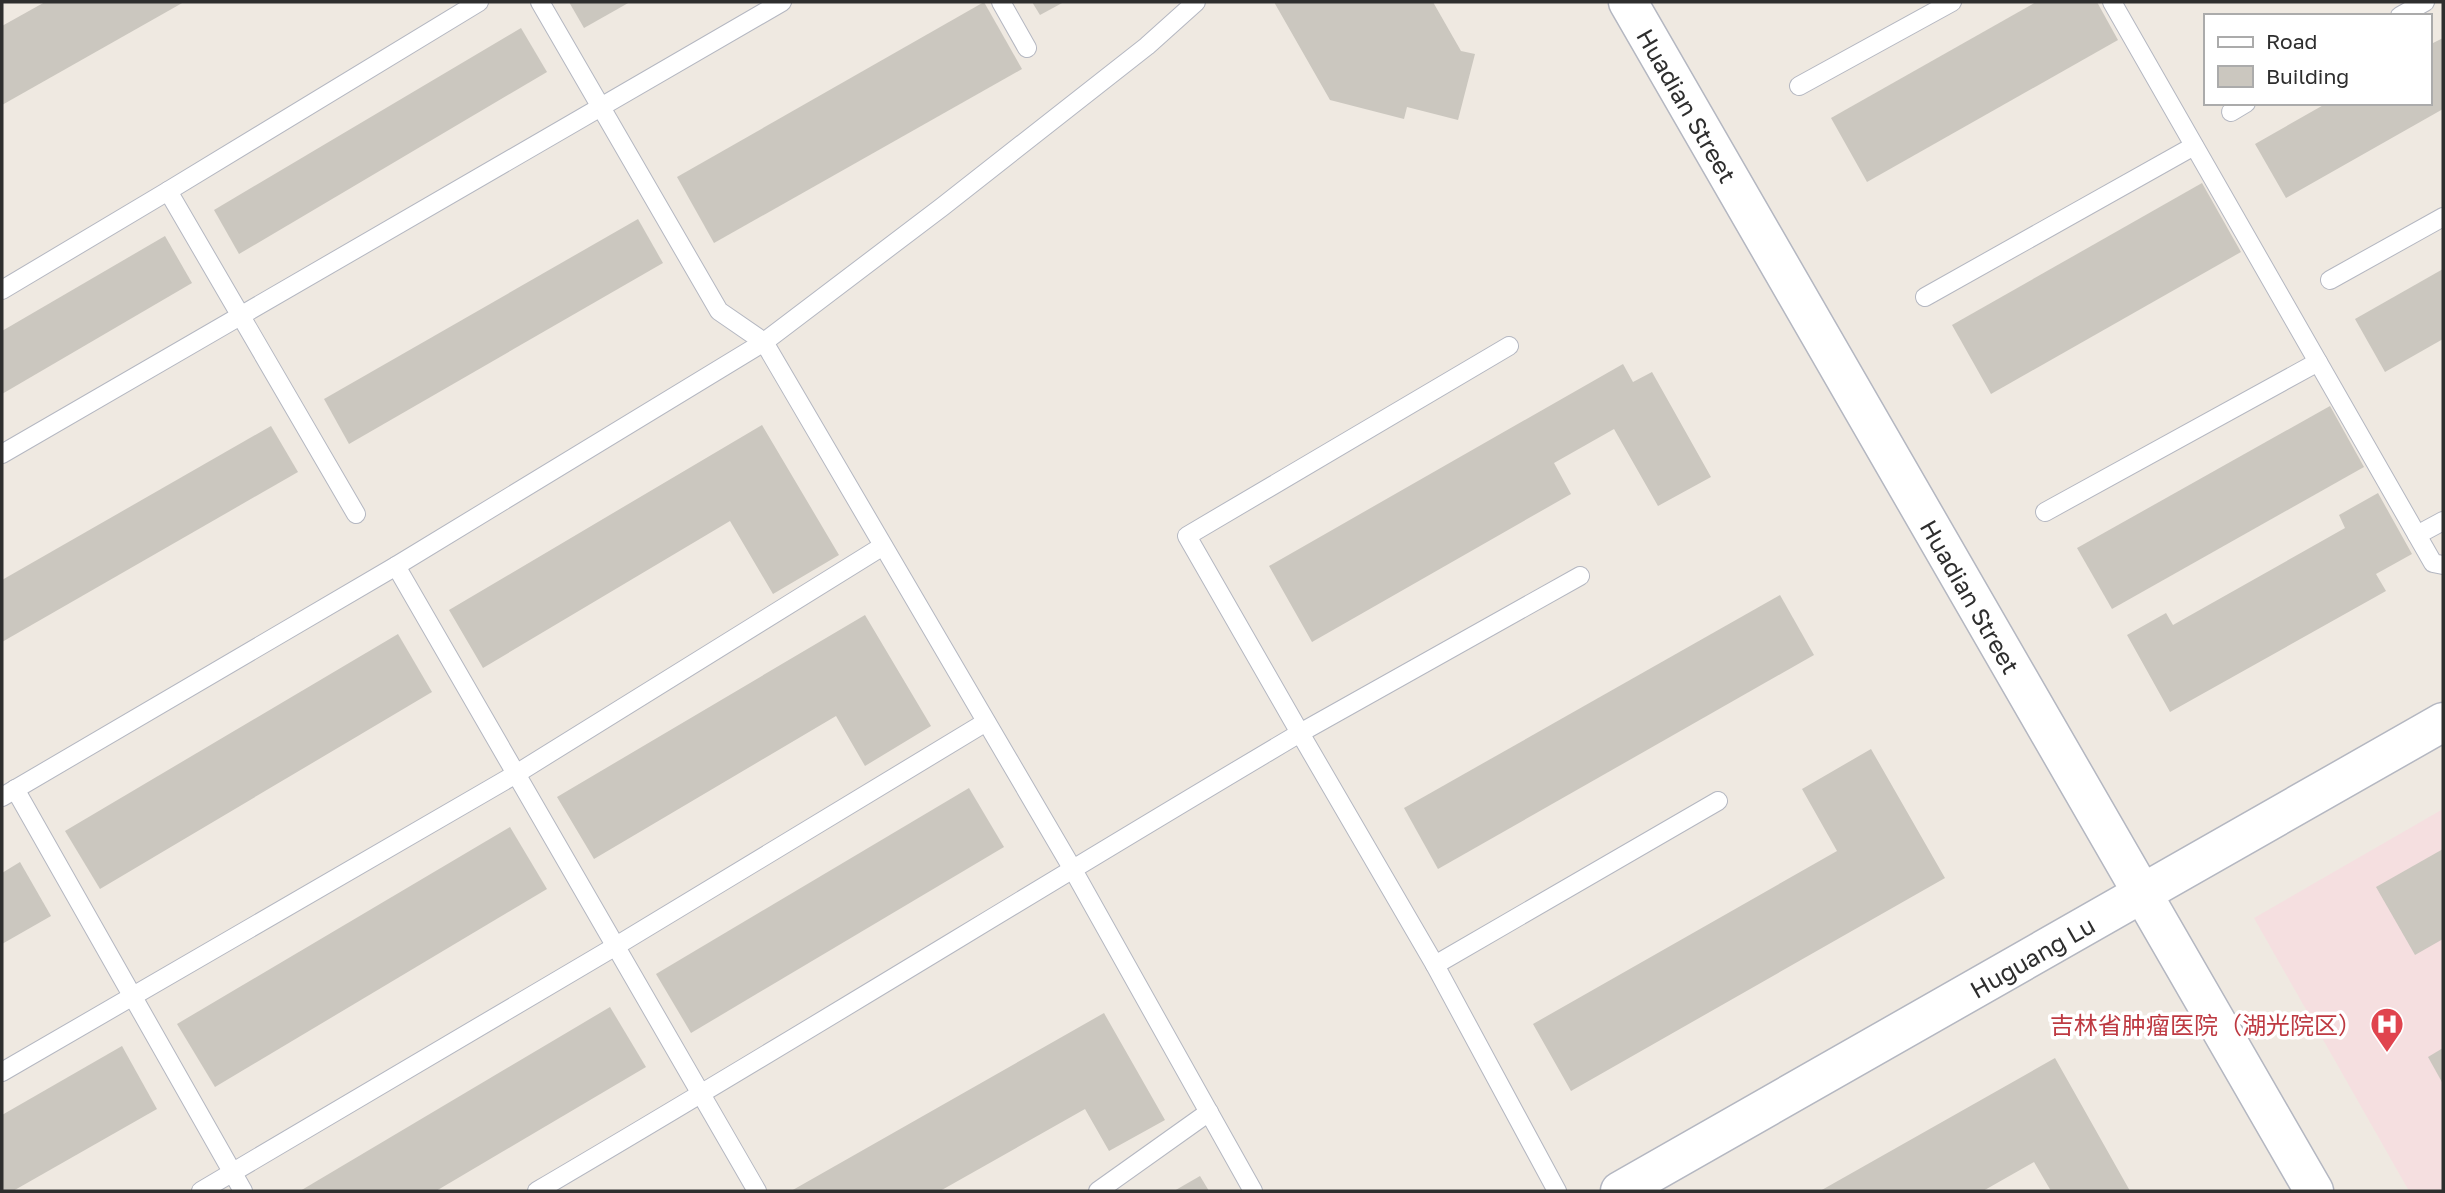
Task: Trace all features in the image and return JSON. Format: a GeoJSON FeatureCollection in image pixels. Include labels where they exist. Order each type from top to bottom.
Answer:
{"type":"FeatureCollection","features":[{"type":"Feature","properties":{"kind":"street","name":"Huadian Street"},"geometry":{"type":"LineString","coordinates":[[1628,2],[2315,1191]]}},
{"type":"Feature","properties":{"kind":"street","name":"Huguang Lu"},"geometry":{"type":"LineString","coordinates":[[1620,1191],[2443,722]]}},
{"type":"Feature","properties":{"kind":"lane"},"geometry":{"type":"LineString","coordinates":[[2,290],[479,2]]}},
{"type":"Feature","properties":{"kind":"lane"},"geometry":{"type":"LineString","coordinates":[[540,2],[719,311],[764,342],[1072,868],[1253,1191]]}},
{"type":"Feature","properties":{"kind":"lane"},"geometry":{"type":"LineString","coordinates":[[2,454],[782,2]]}},
{"type":"Feature","properties":{"kind":"lane"},"geometry":{"type":"LineString","coordinates":[[1001,2],[1027,48]]}},
{"type":"Feature","properties":{"kind":"lane"},"geometry":{"type":"LineString","coordinates":[[243,1191],[133,998],[8,793],[396,566],[764,342],[942,208],[1147,46],[1196,2]]}},
{"type":"Feature","properties":{"kind":"lane"},"geometry":{"type":"LineString","coordinates":[[1799,86],[1952,2]]}},
{"type":"Feature","properties":{"kind":"lane"},"geometry":{"type":"LineString","coordinates":[[2112,2],[2433,563],[2443,565]]}},
{"type":"Feature","properties":{"kind":"lane"},"geometry":{"type":"LineString","coordinates":[[2404,14],[2425,2]]}},
{"type":"Feature","properties":{"kind":"lane"},"geometry":{"type":"LineString","coordinates":[[1925,297],[2194,146]]}},
{"type":"Feature","properties":{"kind":"lane"},"geometry":{"type":"LineString","coordinates":[[168,191],[356,514]]}},
{"type":"Feature","properties":{"kind":"lane"},"geometry":{"type":"LineString","coordinates":[[2330,280],[2443,217]]}},
{"type":"Feature","properties":{"kind":"lane"},"geometry":{"type":"LineString","coordinates":[[1509,346],[1187,536],[1435,965],[1557,1191]]}},
{"type":"Feature","properties":{"kind":"lane"},"geometry":{"type":"LineString","coordinates":[[2045,513],[2318,362]]}},
{"type":"Feature","properties":{"kind":"lane"},"geometry":{"type":"LineString","coordinates":[[2417,535],[2443,521]]}},
{"type":"Feature","properties":{"kind":"lane"},"geometry":{"type":"LineString","coordinates":[[2,1072],[516,774],[883,546]]}},
{"type":"Feature","properties":{"kind":"lane"},"geometry":{"type":"LineString","coordinates":[[396,566],[757,1191]]}},
{"type":"Feature","properties":{"kind":"lane"},"geometry":{"type":"LineString","coordinates":[[537,1191],[1300,733],[1580,576]]}},
{"type":"Feature","properties":{"kind":"lane"},"geometry":{"type":"LineString","coordinates":[[201,1191],[616,946],[986,722]]}},
{"type":"Feature","properties":{"kind":"lane"},"geometry":{"type":"LineString","coordinates":[[1435,965],[1718,801]]}},
{"type":"Feature","properties":{"kind":"lane"},"geometry":{"type":"LineString","coordinates":[[1098,1191],[1209,1112]]}},
{"type":"Feature","properties":{"kind":"shaded area","name":"吉林省肿瘤医院（湖光院区）"},"geometry":{"type":"Polygon","coordinates":[[[2443,809],[2443,1191],[2409,1191],[2254,918],[2443,809]]]}},
{"type":"Feature","properties":{"kind":"building"},"geometry":{"type":"Polygon","coordinates":[[[45,2],[184,2],[2,105],[2,26],[45,2]]]}},
{"type":"Feature","properties":{"kind":"building"},"geometry":{"type":"Polygon","coordinates":[[[569,2],[630,2],[584,28],[569,2]]]}},
{"type":"Feature","properties":{"kind":"building"},"geometry":{"type":"Polygon","coordinates":[[[984,2],[1022,69],[714,243],[677,177],[984,2]]]}},
{"type":"Feature","properties":{"kind":"building"},"geometry":{"type":"Polygon","coordinates":[[[1032,2],[1064,2],[1040,15],[1032,2]]]}},
{"type":"Feature","properties":{"kind":"building"},"geometry":{"type":"Polygon","coordinates":[[[1274,2],[1433,2],[1461,51],[1475,54],[1458,120],[1407,107],[1404,119],[1330,100],[1274,2]]]}},
{"type":"Feature","properties":{"kind":"building"},"geometry":{"type":"Polygon","coordinates":[[[2036,2],[2097,2],[2118,40],[1867,182],[1831,118],[2036,2]]]}},
{"type":"Feature","properties":{"kind":"building"},"geometry":{"type":"Polygon","coordinates":[[[521,28],[547,72],[239,254],[214,210],[521,28]]]}},
{"type":"Feature","properties":{"kind":"building"},"geometry":{"type":"Polygon","coordinates":[[[2443,38],[2443,109],[2286,198],[2255,144],[2323,105],[2431,105],[2431,44],[2443,38]]]}},
{"type":"Feature","properties":{"kind":"building"},"geometry":{"type":"Polygon","coordinates":[[[2202,183],[2241,252],[1991,394],[1952,325],[2202,183]]]}},
{"type":"Feature","properties":{"kind":"building"},"geometry":{"type":"Polygon","coordinates":[[[638,219],[663,263],[349,444],[324,399],[638,219]]]}},
{"type":"Feature","properties":{"kind":"building"},"geometry":{"type":"Polygon","coordinates":[[[165,236],[192,283],[2,394],[2,331],[165,236]]]}},
{"type":"Feature","properties":{"kind":"building"},"geometry":{"type":"Polygon","coordinates":[[[2443,269],[2443,339],[2385,372],[2355,319],[2443,269]]]}},
{"type":"Feature","properties":{"kind":"building"},"geometry":{"type":"Polygon","coordinates":[[[1623,364],[1633,382],[1652,372],[1711,477],[1658,506],[1614,429],[1554,463],[1571,494],[1312,642],[1269,566],[1623,364]]]}},
{"type":"Feature","properties":{"kind":"building"},"geometry":{"type":"Polygon","coordinates":[[[2330,406],[2364,467],[2112,609],[2077,548],[2330,406]]]}},
{"type":"Feature","properties":{"kind":"building"},"geometry":{"type":"Polygon","coordinates":[[[762,425],[839,555],[773,594],[730,521],[483,668],[449,610],[762,425]]]}},
{"type":"Feature","properties":{"kind":"building"},"geometry":{"type":"Polygon","coordinates":[[[271,426],[298,472],[2,642],[2,580],[271,426]]]}},
{"type":"Feature","properties":{"kind":"building"},"geometry":{"type":"Polygon","coordinates":[[[2378,493],[2412,554],[2376,574],[2386,591],[2170,712],[2127,635],[2166,613],[2173,625],[2345,528],[2339,515],[2378,493]]]}},
{"type":"Feature","properties":{"kind":"building"},"geometry":{"type":"Polygon","coordinates":[[[1780,595],[1814,655],[1438,869],[1404,808],[1780,595]]]}},
{"type":"Feature","properties":{"kind":"building"},"geometry":{"type":"Polygon","coordinates":[[[865,615],[931,726],[865,766],[836,716],[594,859],[557,797],[865,615]]]}},
{"type":"Feature","properties":{"kind":"building"},"geometry":{"type":"Polygon","coordinates":[[[398,634],[432,692],[100,889],[65,831],[398,634]]]}},
{"type":"Feature","properties":{"kind":"building"},"geometry":{"type":"Polygon","coordinates":[[[1871,749],[1945,878],[1571,1091],[1533,1024],[1837,851],[1802,789],[1871,749]]]}},
{"type":"Feature","properties":{"kind":"building"},"geometry":{"type":"Polygon","coordinates":[[[969,788],[1004,847],[691,1033],[656,974],[969,788]]]}},
{"type":"Feature","properties":{"kind":"building"},"geometry":{"type":"Polygon","coordinates":[[[510,827],[547,889],[215,1087],[177,1024],[510,827]]]}},
{"type":"Feature","properties":{"kind":"building"},"geometry":{"type":"Polygon","coordinates":[[[2443,849],[2443,939],[2415,955],[2376,887],[2443,849]]]}},
{"type":"Feature","properties":{"kind":"building"},"geometry":{"type":"Polygon","coordinates":[[[20,862],[51,916],[2,944],[2,873],[20,862]]]}},
{"type":"Feature","properties":{"kind":"building"},"geometry":{"type":"Polygon","coordinates":[[[610,1007],[646,1067],[436,1191],[300,1191],[610,1007]]]}},
{"type":"Feature","properties":{"kind":"building"},"geometry":{"type":"Polygon","coordinates":[[[1104,1013],[1165,1120],[1109,1151],[1085,1109],[940,1191],[791,1191],[1104,1013]]]}},
{"type":"Feature","properties":{"kind":"building"},"geometry":{"type":"Polygon","coordinates":[[[122,1046],[157,1109],[13,1191],[2,1191],[2,1115],[122,1046]]]}},
{"type":"Feature","properties":{"kind":"building"},"geometry":{"type":"Polygon","coordinates":[[[2443,1048],[2443,1084],[2428,1057],[2443,1048]]]}},
{"type":"Feature","properties":{"kind":"building"},"geometry":{"type":"Polygon","coordinates":[[[2055,1058],[2130,1191],[2051,1191],[2034,1162],[1983,1191],[1820,1191],[2055,1058]]]}},
{"type":"Feature","properties":{"kind":"building"},"geometry":{"type":"Polygon","coordinates":[[[1200,1176],[1209,1191],[1174,1191],[1200,1176]]]}},
{"type":"Feature","properties":{"kind":"place","name":"吉林省肿瘤医院（湖光院区）"},"geometry":{"type":"Point","coordinates":[2387,1054]}}]}
